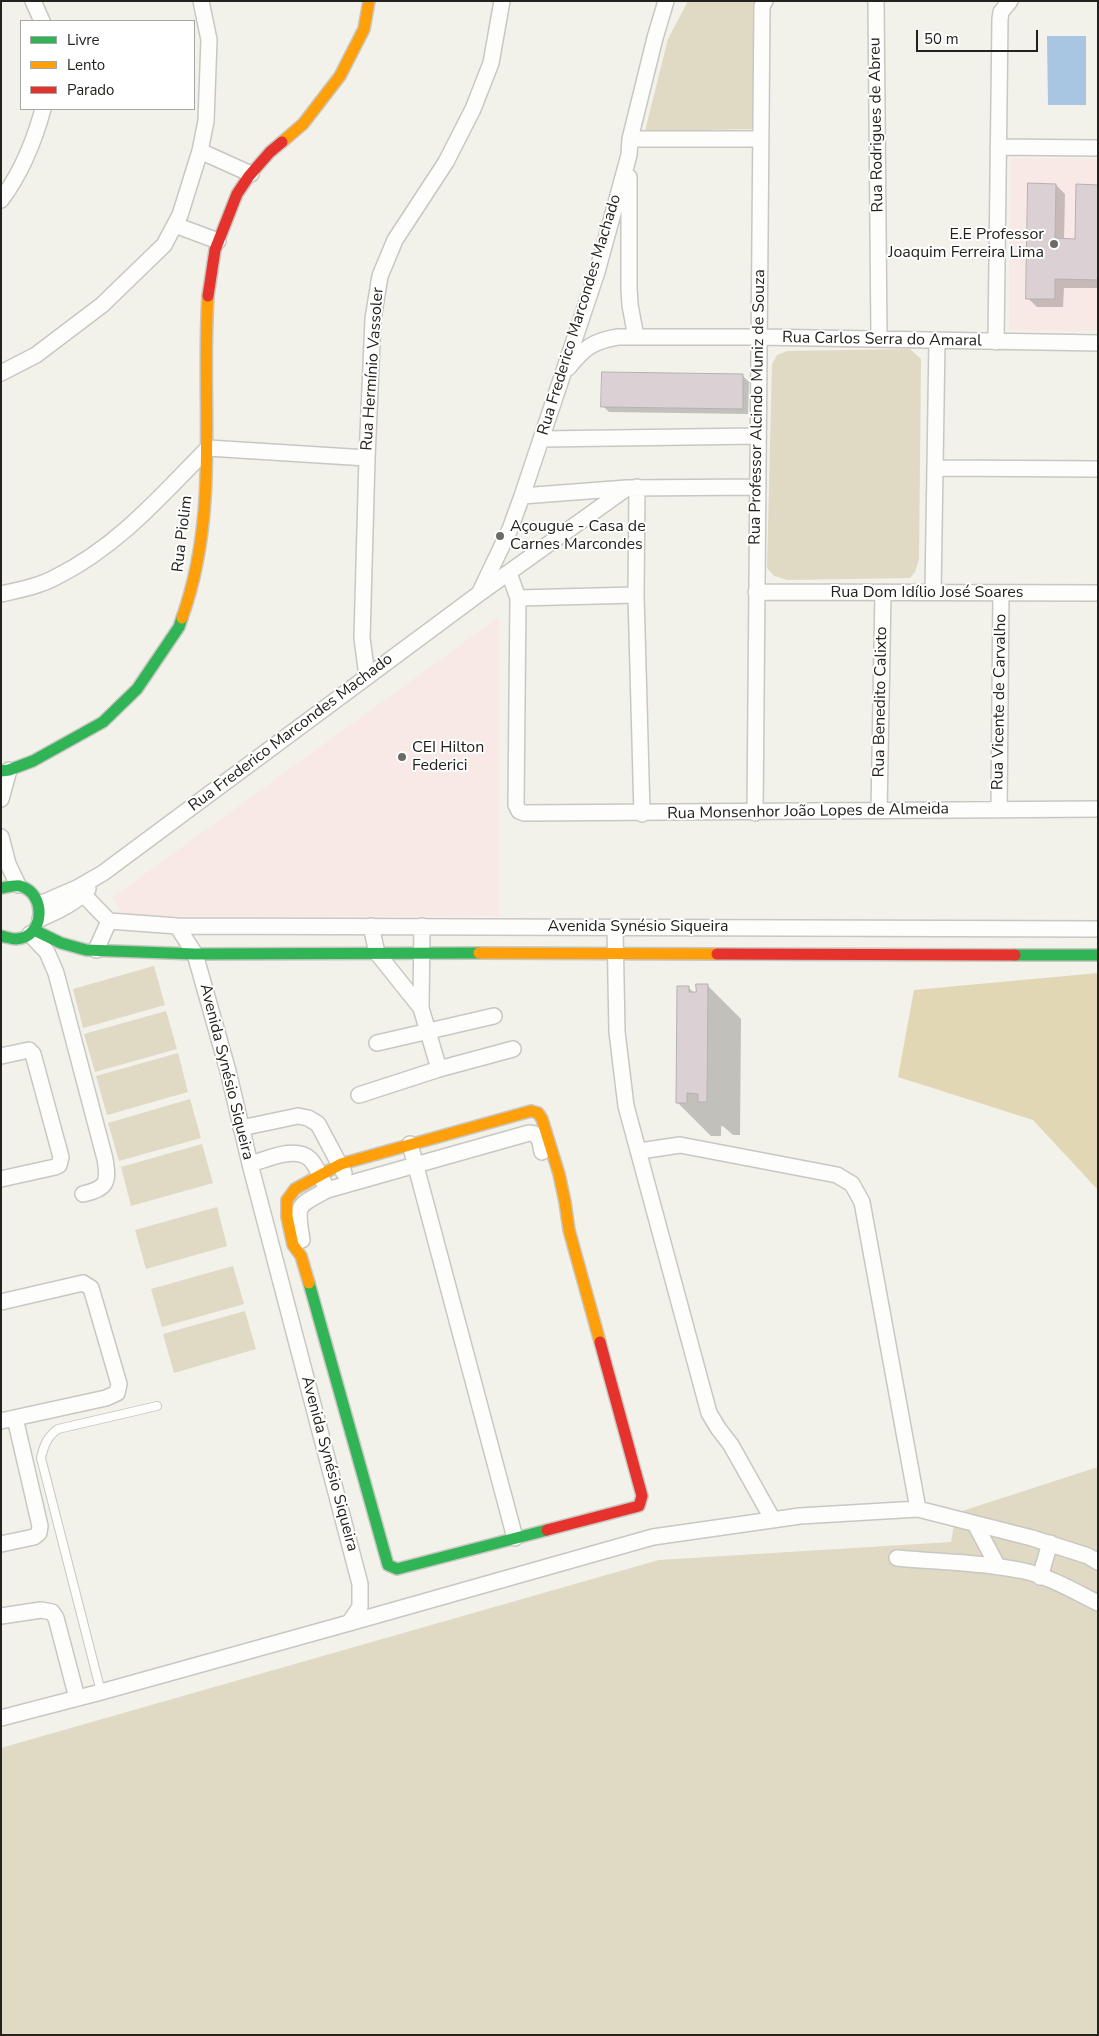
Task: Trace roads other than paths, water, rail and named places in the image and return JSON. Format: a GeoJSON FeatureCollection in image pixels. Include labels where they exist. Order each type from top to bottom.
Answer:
{"type":"FeatureCollection","features":[{"type":"Feature","properties":{"kind":"street"},"geometry":{"type":"LineString","coordinates":[[33,1],[42,20]]}},
{"type":"Feature","properties":{"kind":"street"},"geometry":{"type":"LineString","coordinates":[[1,373],[36,355],[102,305],[164,245],[175,225],[180,215],[200,151],[206,121],[209,40],[201,1]]}},
{"type":"Feature","properties":{"kind":"street","name":"Rua Piolim"},"geometry":{"type":"LineString","coordinates":[[5,771],[33,761],[103,722],[138,689],[179,627],[193,588],[202,543],[208,448],[208,298],[218,241],[237,194],[251,174],[270,152],[303,124],[340,76],[364,29],[369,1]]}},
{"type":"Feature","properties":{"kind":"street","name":"Rua Hermínio Vassoler"},"geometry":{"type":"LineString","coordinates":[[367,676],[362,638],[366,458],[373,319],[380,276],[395,240],[446,162],[473,109],[491,62],[502,1]]}},
{"type":"Feature","properties":{"kind":"street","name":"Rua Frederico Marcondes Machado"},"geometry":{"type":"LineString","coordinates":[[480,593],[510,530],[598,272],[629,155],[630,139],[655,38],[666,1]]}},
{"type":"Feature","properties":{"kind":"street","name":"Rua Professor Alcindo Muniz de Souza"},"geometry":{"type":"LineString","coordinates":[[754,813],[760,139],[762,6],[764,1]]}},
{"type":"Feature","properties":{"kind":"street","name":"Rua Rodrigues de Abreu"},"geometry":{"type":"LineString","coordinates":[[876,1],[879,340]]}},
{"type":"Feature","properties":{"kind":"street"},"geometry":{"type":"LineString","coordinates":[[996,342],[1000,19],[1001,12],[1010,1]]}},
{"type":"Feature","properties":{"kind":"street"},"geometry":{"type":"LineString","coordinates":[[1,200],[15,182],[34,143],[44,110]]}},
{"type":"Feature","properties":{"kind":"street"},"geometry":{"type":"LineString","coordinates":[[630,139],[760,139]]}},
{"type":"Feature","properties":{"kind":"street"},"geometry":{"type":"LineString","coordinates":[[998,147],[1098,148]]}},
{"type":"Feature","properties":{"kind":"street"},"geometry":{"type":"LineString","coordinates":[[200,151],[251,174]]}},
{"type":"Feature","properties":{"kind":"street"},"geometry":{"type":"LineString","coordinates":[[629,155],[629,288],[636,337]]}},
{"type":"Feature","properties":{"kind":"street"},"geometry":{"type":"LineString","coordinates":[[175,225],[218,241]]}},
{"type":"Feature","properties":{"kind":"street","name":"Rua Carlos Serra do Amaral"},"geometry":{"type":"LineString","coordinates":[[562,377],[578,356],[590,345],[604,339],[636,337],[937,340],[1098,344]]}},
{"type":"Feature","properties":{"kind":"street"},"geometry":{"type":"LineString","coordinates":[[933,593],[937,340]]}},
{"type":"Feature","properties":{"kind":"street"},"geometry":{"type":"LineString","coordinates":[[542,439],[758,436]]}},
{"type":"Feature","properties":{"kind":"street"},"geometry":{"type":"LineString","coordinates":[[1,594],[55,578],[97,553],[136,521],[208,448],[366,458]]}},
{"type":"Feature","properties":{"kind":"street"},"geometry":{"type":"LineString","coordinates":[[934,468],[1098,469]]}},
{"type":"Feature","properties":{"kind":"street"},"geometry":{"type":"LineString","coordinates":[[522,496],[632,487],[758,486]]}},
{"type":"Feature","properties":{"kind":"street"},"geometry":{"type":"LineString","coordinates":[[632,487],[642,814]]}},
{"type":"Feature","properties":{"kind":"street","name":"Rua Frederico Marcondes Machado"},"geometry":{"type":"LineString","coordinates":[[35,928],[103,873],[367,676],[480,593],[632,487]]}},
{"type":"Feature","properties":{"kind":"street"},"geometry":{"type":"LineString","coordinates":[[509,573],[518,598],[636,595]]}},
{"type":"Feature","properties":{"kind":"street","name":"Rua Dom Idílio José Soares"},"geometry":{"type":"LineString","coordinates":[[756,592],[1098,593]]}},
{"type":"Feature","properties":{"kind":"street","name":"Rua Benedito Calixto"},"geometry":{"type":"LineString","coordinates":[[879,812],[883,593]]}},
{"type":"Feature","properties":{"kind":"street","name":"Rua Vicente de Carvalho"},"geometry":{"type":"LineString","coordinates":[[999,810],[1001,593]]}},
{"type":"Feature","properties":{"kind":"street","name":"Rua Monsenhor João Lopes de Almeida"},"geometry":{"type":"LineString","coordinates":[[518,598],[516,805],[519,811],[524,814],[1098,809]]}},
{"type":"Feature","properties":{"kind":"street"},"geometry":{"type":"LineString","coordinates":[[1,799],[5,771]]}},
{"type":"Feature","properties":{"kind":"street"},"geometry":{"type":"LineString","coordinates":[[1,838],[8,864],[18,885]]}},
{"type":"Feature","properties":{"kind":"street"},"geometry":{"type":"LineString","coordinates":[[1,888],[18,885],[31,891],[40,904],[35,928],[56,973],[105,1159],[107,1178],[105,1184],[100,1190],[83,1194]]}},
{"type":"Feature","properties":{"kind":"street"},"geometry":{"type":"LineString","coordinates":[[80,892],[109,921],[96,950]]}},
{"type":"Feature","properties":{"kind":"street","name":"Rua Frederico Marcondes Machado"},"geometry":{"type":"LineString","coordinates":[[40,904],[80,892]]}},
{"type":"Feature","properties":{"kind":"street","name":"Avenida Synésio Siqueira"},"geometry":{"type":"LineString","coordinates":[[109,921],[177,926],[1098,929]]}},
{"type":"Feature","properties":{"kind":"street","name":"Avenida Synésio Siqueira"},"geometry":{"type":"LineString","coordinates":[[177,926],[195,954],[228,1071],[250,1164],[360,1584],[360,1607],[349,1623]]}},
{"type":"Feature","properties":{"kind":"street"},"geometry":{"type":"LineString","coordinates":[[372,926],[377,953],[420,1008],[438,1069]]}},
{"type":"Feature","properties":{"kind":"street"},"geometry":{"type":"LineString","coordinates":[[420,1008],[422,926]]}},
{"type":"Feature","properties":{"kind":"street"},"geometry":{"type":"LineString","coordinates":[[615,927],[618,1041],[626,1106],[640,1151],[709,1413],[731,1445],[772,1520]]}},
{"type":"Feature","properties":{"kind":"street"},"geometry":{"type":"LineString","coordinates":[[1,936],[16,939],[35,928]]}},
{"type":"Feature","properties":{"kind":"street","name":"Avenida Synésio Siqueira"},"geometry":{"type":"LineString","coordinates":[[35,928],[61,943],[86,950],[195,954],[1098,955]]}},
{"type":"Feature","properties":{"kind":"street"},"geometry":{"type":"LineString","coordinates":[[378,1043],[494,1016]]}},
{"type":"Feature","properties":{"kind":"street"},"geometry":{"type":"LineString","coordinates":[[359,1096],[438,1069],[513,1049]]}},
{"type":"Feature","properties":{"kind":"street"},"geometry":{"type":"LineString","coordinates":[[1,1056],[24,1050],[29,1050],[33,1054],[61,1157],[59,1165],[55,1167],[1,1179]]}},
{"type":"Feature","properties":{"kind":"street"},"geometry":{"type":"LineString","coordinates":[[525,1112],[538,1113],[542,1119],[564,1193],[569,1230],[639,1487],[641,1502],[639,1506],[397,1569],[388,1565],[300,1256],[293,1244],[287,1217],[288,1200],[295,1189],[319,1174],[341,1164],[410,1144],[525,1112]]}},
{"type":"Feature","properties":{"kind":"street"},"geometry":{"type":"LineString","coordinates":[[241,1128],[298,1116],[308,1118],[318,1124],[341,1164],[348,1183]]}},
{"type":"Feature","properties":{"kind":"street"},"geometry":{"type":"LineString","coordinates":[[300,1256],[302,1242],[298,1216],[299,1208],[302,1204],[327,1190],[528,1133],[534,1133],[538,1136],[556,1202],[569,1230]]}},
{"type":"Feature","properties":{"kind":"street"},"geometry":{"type":"LineString","coordinates":[[410,1144],[515,1538]]}},
{"type":"Feature","properties":{"kind":"street"},"geometry":{"type":"LineString","coordinates":[[640,1151],[680,1146],[837,1175],[852,1184],[862,1202],[918,1509]]}},
{"type":"Feature","properties":{"kind":"street"},"geometry":{"type":"LineString","coordinates":[[250,1164],[296,1153],[304,1155],[311,1160],[327,1190]]}},
{"type":"Feature","properties":{"kind":"street"},"geometry":{"type":"LineString","coordinates":[[1,1302],[83,1283],[89,1285],[94,1296],[119,1384],[117,1393],[106,1398],[8,1420],[40,1526],[39,1533],[34,1537],[1,1544]]}},
{"type":"Feature","properties":{"kind":"street"},"geometry":{"type":"LineString","coordinates":[[1,1718],[101,1692],[653,1537],[800,1516],[918,1509],[1050,1543],[1088,1556],[1098,1562]]}},
{"type":"Feature","properties":{"kind":"street"},"geometry":{"type":"LineString","coordinates":[[975,1524],[998,1567]]}},
{"type":"Feature","properties":{"kind":"street"},"geometry":{"type":"LineString","coordinates":[[1040,1576],[1050,1543]]}},
{"type":"Feature","properties":{"kind":"street"},"geometry":{"type":"LineString","coordinates":[[897,1558],[1024,1571],[1062,1585],[1098,1603]]}},
{"type":"Feature","properties":{"kind":"street"},"geometry":{"type":"LineString","coordinates":[[1,1616],[41,1610],[52,1612],[56,1618],[77,1698]]}},
{"type":"Feature","properties":{"kind":"lane"},"geometry":{"type":"LineString","coordinates":[[101,1692],[41,1458],[43,1446],[49,1436],[58,1429],[157,1406]]}},
{"type":"Feature","properties":{"kind":"water"},"geometry":{"type":"Polygon","coordinates":[[[1047,36],[1086,36],[1086,105],[1048,105],[1047,36]]]}},
{"type":"Feature","properties":{"kind":"place","name":"E.E Professor Joaquim Ferreira Lima"},"geometry":{"type":"Point","coordinates":[1054,244]}},
{"type":"Feature","properties":{"kind":"place","name":"Açougue - Casa de Carnes Marcondes"},"geometry":{"type":"Point","coordinates":[500,536]}},
{"type":"Feature","properties":{"kind":"place","name":"CEI Hilton Federici"},"geometry":{"type":"Point","coordinates":[402,757]}}]}
